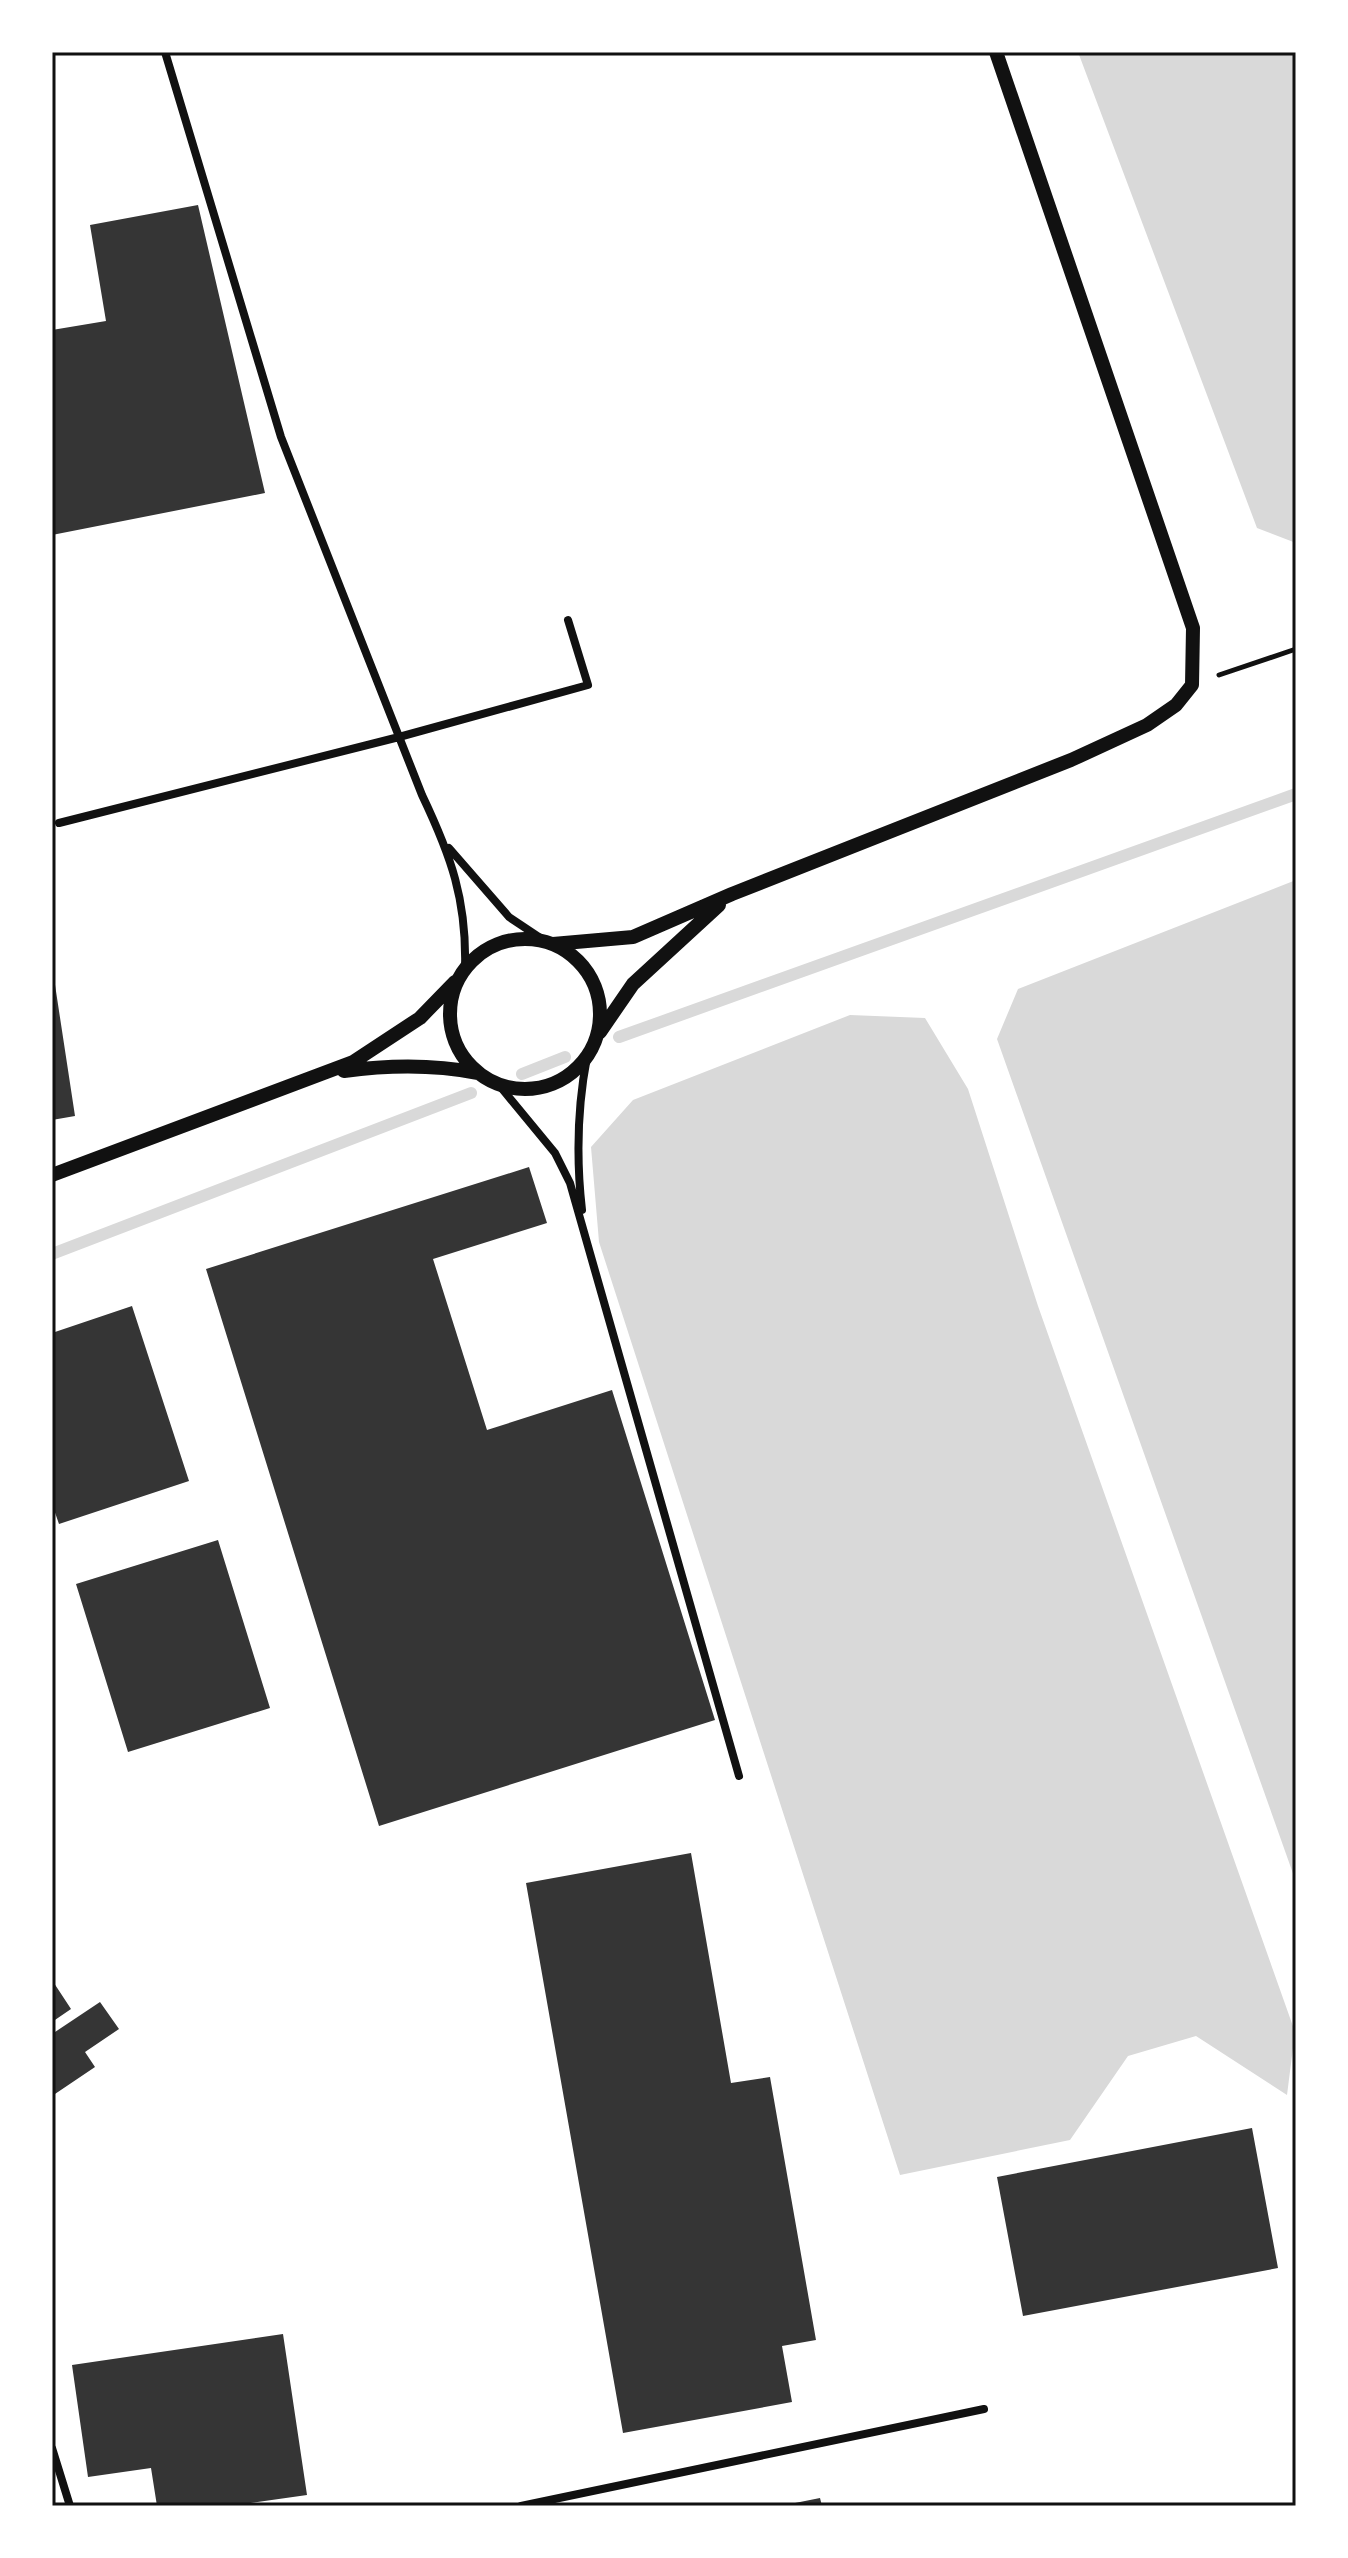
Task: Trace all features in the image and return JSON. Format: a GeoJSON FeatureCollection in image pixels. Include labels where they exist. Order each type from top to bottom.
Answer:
{"type":"FeatureCollection","features":[{"type":"Feature","properties":{"kind":"street"},"geometry":{"type":"LineString","coordinates":[[165,52],[281,437],[399,737],[446,845],[461,891],[466,932],[460,975],[449,1006],[451,1031],[460,1055],[477,1073]]}},
{"type":"Feature","properties":{"kind":"street"},"geometry":{"type":"LineString","coordinates":[[52,1175],[353,1062],[420,1018],[492,945],[517,938],[547,942],[633,937],[732,894],[1071,760],[1147,725],[1176,705],[1192,685],[1193,628],[996,52]]}},
{"type":"Feature","properties":{"kind":"street"},"geometry":{"type":"LineString","coordinates":[[59,823],[399,737],[588,685],[568,620]]}},
{"type":"Feature","properties":{"kind":"street"},"geometry":{"type":"LineString","coordinates":[[446,845],[509,917],[547,942],[564,948],[583,965],[596,986],[601,1010],[598,1035]]}},
{"type":"Feature","properties":{"kind":"street"},"geometry":{"type":"LineString","coordinates":[[585,1234],[577,1164],[578,1102],[587,1057],[598,1035],[649,967],[732,894]]}},
{"type":"Feature","properties":{"kind":"street"},"geometry":{"type":"LineString","coordinates":[[312,1078],[387,1066],[443,1066],[477,1073],[499,1085],[523,1089],[547,1087],[570,1075],[587,1057]]}},
{"type":"Feature","properties":{"kind":"street"},"geometry":{"type":"LineString","coordinates":[[499,1085],[555,1153],[570,1183],[739,1776]]}},
{"type":"Feature","properties":{"kind":"street"},"geometry":{"type":"LineString","coordinates":[[521,2506],[984,2409]]}},
{"type":"Feature","properties":{"kind":"street"},"geometry":{"type":"LineString","coordinates":[[52,2448],[70,2506]]}},
{"type":"Feature","properties":{"kind":"path"},"geometry":{"type":"LineString","coordinates":[[1192,685],[1296,649]]}},
{"type":"Feature","properties":{"kind":"shaded area"},"geometry":{"type":"Polygon","coordinates":[[[1078,52],[1296,52],[1296,543],[1257,528],[1078,52]]]}},
{"type":"Feature","properties":{"kind":"shaded area"},"geometry":{"type":"Polygon","coordinates":[[[1296,880],[1296,1882],[997,1039],[1018,989],[1296,880]]]}},
{"type":"Feature","properties":{"kind":"shaded area"},"geometry":{"type":"Polygon","coordinates":[[[850,1015],[925,1018],[968,1089],[1038,1306],[1295,2032],[1287,2095],[1196,2036],[1128,2056],[1070,2140],[900,2175],[599,1242],[591,1147],[633,1100],[850,1015]]]}},
{"type":"Feature","properties":{"kind":"building"},"geometry":{"type":"Polygon","coordinates":[[[198,205],[265,493],[52,535],[52,330],[106,321],[90,225],[198,205]]]}},
{"type":"Feature","properties":{"kind":"building"},"geometry":{"type":"Polygon","coordinates":[[[52,965],[75,1116],[52,1120],[52,965]]]}},
{"type":"Feature","properties":{"kind":"building"},"geometry":{"type":"Polygon","coordinates":[[[529,1167],[547,1223],[433,1259],[487,1430],[612,1390],[715,1720],[379,1826],[206,1269],[529,1167]]]}},
{"type":"Feature","properties":{"kind":"building"},"geometry":{"type":"Polygon","coordinates":[[[132,1306],[189,1481],[59,1524],[52,1504],[52,1333],[132,1306]]]}},
{"type":"Feature","properties":{"kind":"building"},"geometry":{"type":"Polygon","coordinates":[[[218,1540],[270,1708],[128,1752],[76,1584],[218,1540]]]}},
{"type":"Feature","properties":{"kind":"building"},"geometry":{"type":"Polygon","coordinates":[[[691,1853],[731,2083],[770,2077],[816,2340],[782,2346],[792,2402],[623,2433],[526,1883],[691,1853]]]}},
{"type":"Feature","properties":{"kind":"building"},"geometry":{"type":"Polygon","coordinates":[[[52,1980],[71,2009],[52,2022],[52,1980]]]}},
{"type":"Feature","properties":{"kind":"building"},"geometry":{"type":"Polygon","coordinates":[[[100,2002],[119,2029],[85,2052],[95,2067],[52,2096],[52,2034],[100,2002]]]}},
{"type":"Feature","properties":{"kind":"building"},"geometry":{"type":"Polygon","coordinates":[[[1252,2128],[1278,2268],[1023,2316],[997,2177],[1252,2128]]]}},
{"type":"Feature","properties":{"kind":"building"},"geometry":{"type":"Polygon","coordinates":[[[283,2334],[307,2495],[229,2506],[157,2506],[151,2468],[88,2477],[72,2365],[283,2334]]]}},
{"type":"Feature","properties":{"kind":"building"},"geometry":{"type":"Polygon","coordinates":[[[820,2498],[822,2506],[785,2506],[785,2505],[820,2498]]]}},
{"type":"Feature","properties":{"kind":"waterway"},"geometry":{"type":"LineString","coordinates":[[619,1037],[1296,794]]}},
{"type":"Feature","properties":{"kind":"waterway"},"geometry":{"type":"LineString","coordinates":[[522,1074],[565,1057]]}},
{"type":"Feature","properties":{"kind":"waterway"},"geometry":{"type":"LineString","coordinates":[[52,1254],[471,1093]]}}]}
